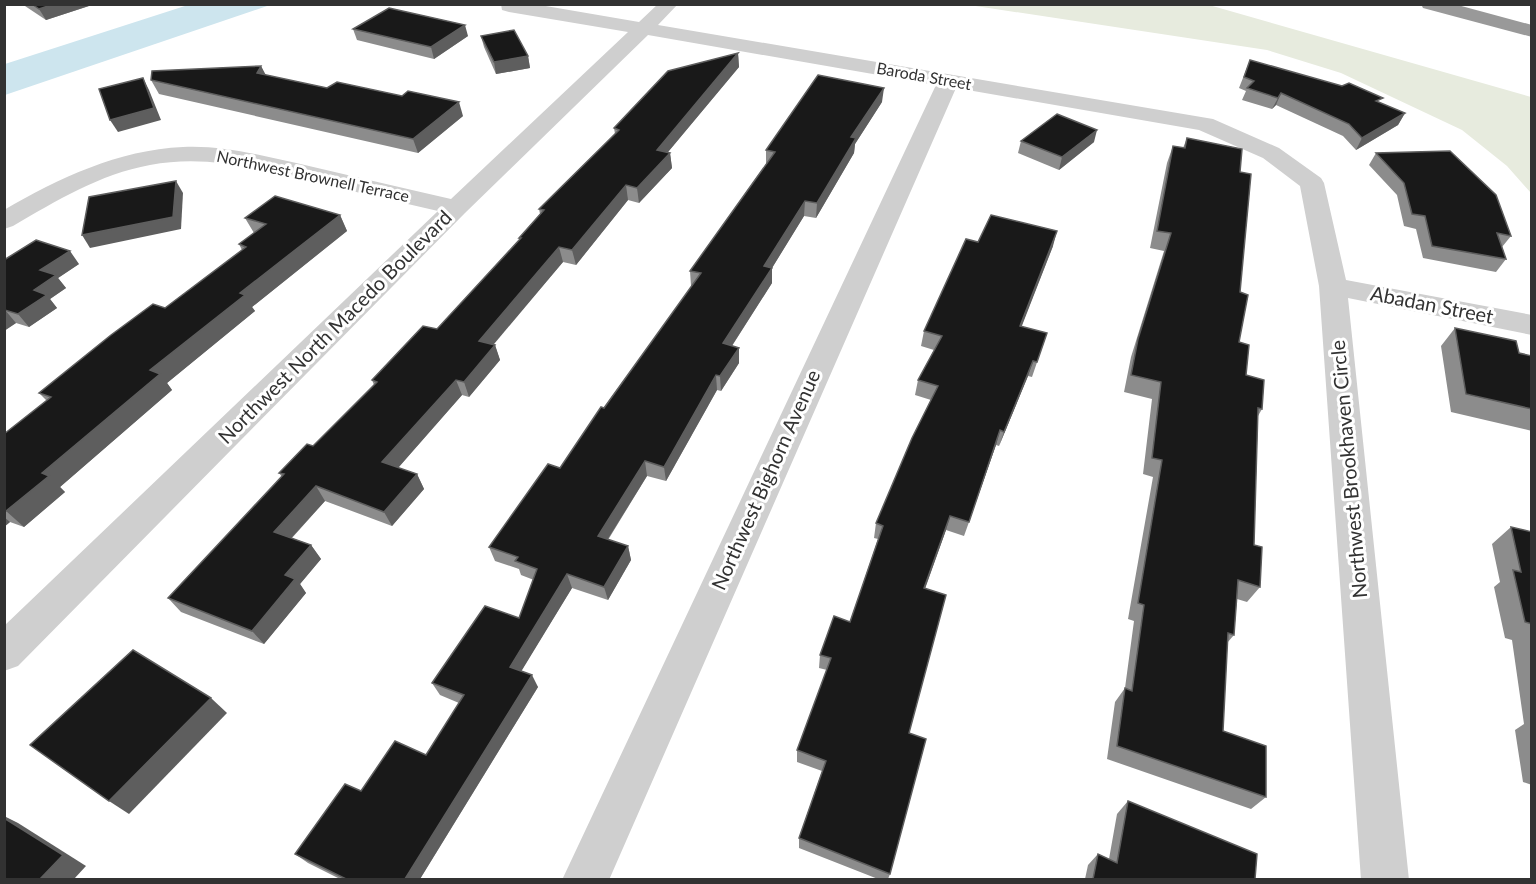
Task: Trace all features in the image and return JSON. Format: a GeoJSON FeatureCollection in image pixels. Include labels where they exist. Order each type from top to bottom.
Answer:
{"type":"FeatureCollection","features":[{"type":"Feature","properties":{"kind":"highway"},"geometry":{"type":"LineString","coordinates":[[1430,4],[1532,31]]}},
{"type":"Feature","properties":{"kind":"highway"},"geometry":{"type":"LineString","coordinates":[[1492,4],[1532,14]]}},
{"type":"Feature","properties":{"kind":"street","name":"Northwest North Macedo Boulevard"},"geometry":{"type":"LineString","coordinates":[[4,653],[456,208],[669,4]]}},
{"type":"Feature","properties":{"kind":"street","name":"Baroda Street"},"geometry":{"type":"LineString","coordinates":[[509,6],[1204,124]]}},
{"type":"Feature","properties":{"kind":"street","name":"Northwest Bighorn Avenue"},"geometry":{"type":"LineString","coordinates":[[585,879],[948,81]]}},
{"type":"Feature","properties":{"kind":"street","name":"Northwest Brookhaven Circle"},"geometry":{"type":"LineString","coordinates":[[1204,124],[1271,153],[1312,183],[1333,286],[1385,879]]}},
{"type":"Feature","properties":{"kind":"street","name":"Northwest Brownell Terrace"},"geometry":{"type":"LineString","coordinates":[[4,221],[69,184],[99,171],[159,156],[198,153],[230,156],[456,208]]}},
{"type":"Feature","properties":{"kind":"street","name":"Abadan Street"},"geometry":{"type":"LineString","coordinates":[[1333,286],[1532,325]]}},
{"type":"Feature","properties":{"kind":"shaded area"},"geometry":{"type":"Polygon","coordinates":[[[969,5],[1209,5],[1531,97],[1531,193],[1507,166],[1462,130],[1341,73],[1267,50],[969,5]]]}},
{"type":"Feature","properties":{"kind":"water"},"geometry":{"type":"Polygon","coordinates":[[[188,5],[270,5],[5,95],[5,64],[188,5]]]}},
{"type":"Feature","properties":{"kind":"building"},"geometry":{"type":"Polygon","coordinates":[[[32,4],[54,4],[39,9],[32,4]]]}},
{"type":"Feature","properties":{"kind":"building"},"geometry":{"type":"Polygon","coordinates":[[[389,8],[465,25],[431,47],[353,29],[389,8]]]}},
{"type":"Feature","properties":{"kind":"building"},"geometry":{"type":"Polygon","coordinates":[[[514,30],[528,56],[494,62],[481,36],[514,30]]]}},
{"type":"Feature","properties":{"kind":"building"},"geometry":{"type":"Polygon","coordinates":[[[738,53],[657,150],[670,153],[637,188],[626,185],[572,250],[559,247],[479,341],[495,345],[464,382],[456,380],[382,462],[417,474],[384,512],[316,486],[274,532],[311,545],[285,575],[295,579],[252,631],[168,598],[284,474],[279,473],[307,444],[313,446],[377,382],[372,380],[423,326],[437,329],[544,210],[539,209],[619,130],[614,128],[668,71],[738,53]]]}},
{"type":"Feature","properties":{"kind":"building"},"geometry":{"type":"Polygon","coordinates":[[[1250,60],[1342,86],[1349,83],[1383,98],[1376,101],[1405,113],[1362,138],[1349,124],[1281,93],[1278,98],[1247,88],[1254,81],[1244,77],[1250,60]]]}},
{"type":"Feature","properties":{"kind":"building"},"geometry":{"type":"Polygon","coordinates":[[[261,66],[257,73],[327,88],[337,82],[402,96],[408,91],[459,102],[413,139],[151,80],[152,71],[261,66]]]}},
{"type":"Feature","properties":{"kind":"building"},"geometry":{"type":"Polygon","coordinates":[[[818,75],[884,88],[851,137],[856,138],[817,203],[805,201],[764,266],[772,268],[723,343],[739,348],[720,376],[716,375],[664,467],[645,461],[598,536],[628,546],[604,587],[567,574],[510,667],[532,675],[405,879],[346,879],[295,854],[345,784],[361,791],[395,741],[426,755],[464,695],[432,683],[485,606],[519,618],[537,569],[515,561],[518,557],[489,547],[548,464],[560,468],[601,407],[604,408],[701,273],[690,271],[775,152],[766,150],[818,75]]]}},
{"type":"Feature","properties":{"kind":"building"},"geometry":{"type":"Polygon","coordinates":[[[143,78],[154,108],[110,120],[99,89],[143,78]]]}},
{"type":"Feature","properties":{"kind":"building"},"geometry":{"type":"Polygon","coordinates":[[[1057,114],[1097,130],[1062,157],[1021,141],[1057,114]]]}},
{"type":"Feature","properties":{"kind":"building"},"geometry":{"type":"Polygon","coordinates":[[[1187,138],[1242,149],[1240,172],[1251,174],[1240,292],[1248,295],[1239,342],[1249,345],[1246,375],[1264,380],[1262,409],[1258,408],[1254,545],[1262,547],[1260,587],[1238,580],[1234,635],[1228,633],[1223,731],[1266,746],[1266,797],[1117,746],[1125,688],[1132,691],[1144,605],[1138,603],[1162,460],[1152,458],[1161,382],[1131,375],[1138,339],[1171,233],[1157,231],[1173,146],[1185,148],[1187,138]]]}},
{"type":"Feature","properties":{"kind":"building"},"geometry":{"type":"Polygon","coordinates":[[[1450,151],[1496,195],[1511,236],[1497,233],[1506,259],[1432,246],[1425,216],[1412,214],[1404,183],[1376,153],[1450,151]]]}},
{"type":"Feature","properties":{"kind":"building"},"geometry":{"type":"Polygon","coordinates":[[[176,181],[173,217],[82,235],[89,197],[176,181]]]}},
{"type":"Feature","properties":{"kind":"building"},"geometry":{"type":"Polygon","coordinates":[[[275,196],[340,215],[240,293],[245,295],[150,370],[160,374],[42,473],[49,476],[4,511],[4,434],[51,397],[39,393],[153,304],[165,308],[246,247],[239,244],[266,224],[245,218],[275,196]]]}},
{"type":"Feature","properties":{"kind":"building"},"geometry":{"type":"Polygon","coordinates":[[[991,215],[1057,231],[1020,326],[1047,333],[1037,362],[1033,361],[1004,432],[1000,430],[969,522],[950,516],[924,588],[946,595],[909,733],[926,739],[890,874],[799,838],[826,761],[797,750],[831,658],[820,655],[834,616],[850,622],[883,526],[876,523],[912,438],[938,386],[918,380],[942,336],[924,331],[966,239],[978,242],[991,215]]]}},
{"type":"Feature","properties":{"kind":"building"},"geometry":{"type":"Polygon","coordinates":[[[36,240],[70,251],[40,270],[56,275],[34,290],[47,295],[18,314],[4,311],[4,260],[36,240]]]}},
{"type":"Feature","properties":{"kind":"building"},"geometry":{"type":"Polygon","coordinates":[[[1455,328],[1516,341],[1519,353],[1532,356],[1532,409],[1466,394],[1455,328]]]}},
{"type":"Feature","properties":{"kind":"building"},"geometry":{"type":"Polygon","coordinates":[[[1511,527],[1532,532],[1532,624],[1525,622],[1513,570],[1521,572],[1511,527]]]}},
{"type":"Feature","properties":{"kind":"building"},"geometry":{"type":"Polygon","coordinates":[[[133,650],[211,698],[109,801],[30,745],[133,650]]]}},
{"type":"Feature","properties":{"kind":"building"},"geometry":{"type":"Polygon","coordinates":[[[1128,801],[1257,854],[1255,879],[1093,879],[1098,854],[1117,863],[1128,801]]]}},
{"type":"Feature","properties":{"kind":"building"},"geometry":{"type":"Polygon","coordinates":[[[4,818],[63,855],[40,879],[4,879],[4,818]]]}}]}
